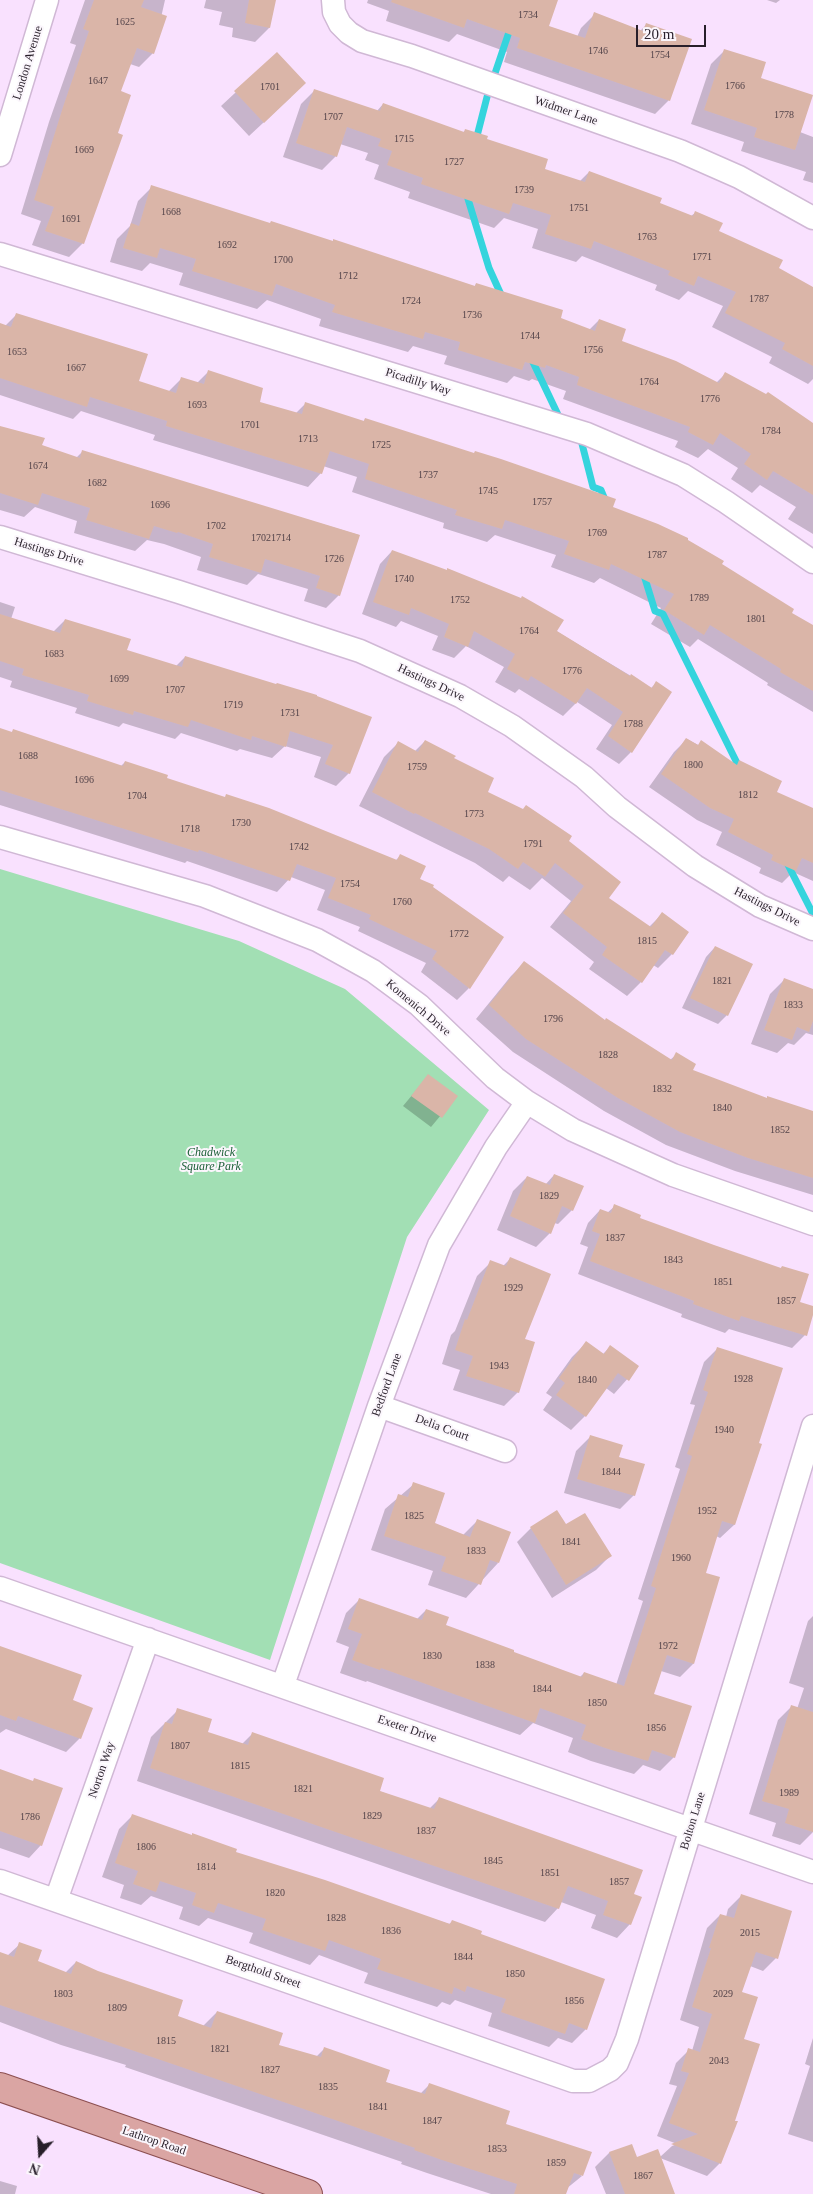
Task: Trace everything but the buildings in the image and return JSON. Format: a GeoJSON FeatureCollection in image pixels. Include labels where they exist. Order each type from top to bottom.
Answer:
{"type":"FeatureCollection","features":[{"type":"Feature","properties":{"kind":"main road","name":"Lathrop Road"},"geometry":{"type":"LineString","coordinates":[[0,2087],[308,2194]]}},
{"type":"Feature","properties":{"kind":"street","name":"London Avenue"},"geometry":{"type":"LineString","coordinates":[[0,155],[47,0]]}},
{"type":"Feature","properties":{"kind":"street","name":"Widmer Lane"},"geometry":{"type":"LineString","coordinates":[[333,0],[334,12],[340,24],[349,34],[362,41],[412,56],[680,151],[738,176],[813,218]]}},
{"type":"Feature","properties":{"kind":"street","name":"Picadilly Way"},"geometry":{"type":"LineString","coordinates":[[0,254],[587,434],[683,475],[813,562]]}},
{"type":"Feature","properties":{"kind":"street","name":"Hastings Drive"},"geometry":{"type":"LineString","coordinates":[[0,537],[179,592],[360,651],[460,696],[512,726],[584,777],[617,807],[695,866],[760,906],[813,929]]}},
{"type":"Feature","properties":{"kind":"street","name":"Komenich Drive"},"geometry":{"type":"LineString","coordinates":[[0,837],[205,896],[317,940],[372,971],[419,1005],[496,1078],[527,1102],[573,1130],[673,1175],[813,1224]]}},
{"type":"Feature","properties":{"kind":"street","name":"Bedford Lane"},"geometry":{"type":"LineString","coordinates":[[283,1686],[379,1406],[439,1245],[496,1147],[527,1102]]}},
{"type":"Feature","properties":{"kind":"street","name":"Delia Court"},"geometry":{"type":"LineString","coordinates":[[379,1406],[505,1451]]}},
{"type":"Feature","properties":{"kind":"street","name":"Bolton Lane"},"geometry":{"type":"LineString","coordinates":[[469,2044],[573,2081],[589,2080],[610,2070],[617,2063],[627,2039],[813,1426]]}},
{"type":"Feature","properties":{"kind":"street","name":"Exeter Drive"},"geometry":{"type":"LineString","coordinates":[[0,1588],[813,1872]]}},
{"type":"Feature","properties":{"kind":"street","name":"Norton Way"},"geometry":{"type":"LineString","coordinates":[[56,1900],[148,1639]]}},
{"type":"Feature","properties":{"kind":"street","name":"Bergthold Street"},"geometry":{"type":"LineString","coordinates":[[0,1881],[469,2044]]}},
{"type":"Feature","properties":{"kind":"green space","name":"Chadwick Square Park"},"geometry":{"type":"Polygon","coordinates":[[[0,869],[239,941],[345,989],[489,1110],[407,1237],[270,1660],[0,1563],[0,869]]]}},
{"type":"Feature","properties":{"kind":"waterway"},"geometry":{"type":"LineString","coordinates":[[476,140],[487,97],[511,26]]}},
{"type":"Feature","properties":{"kind":"waterway"},"geometry":{"type":"LineString","coordinates":[[470,191],[468,199],[489,268],[503,299]]}},
{"type":"Feature","properties":{"kind":"waterway"},"geometry":{"type":"LineString","coordinates":[[531,358],[561,421]]}},
{"type":"Feature","properties":{"kind":"waterway"},"geometry":{"type":"LineString","coordinates":[[580,436],[593,487],[601,490],[606,502]]}},
{"type":"Feature","properties":{"kind":"waterway"},"geometry":{"type":"LineString","coordinates":[[643,572],[655,611],[663,614],[741,771]]}},
{"type":"Feature","properties":{"kind":"waterway"},"geometry":{"type":"LineString","coordinates":[[786,861],[813,914]]}}]}
